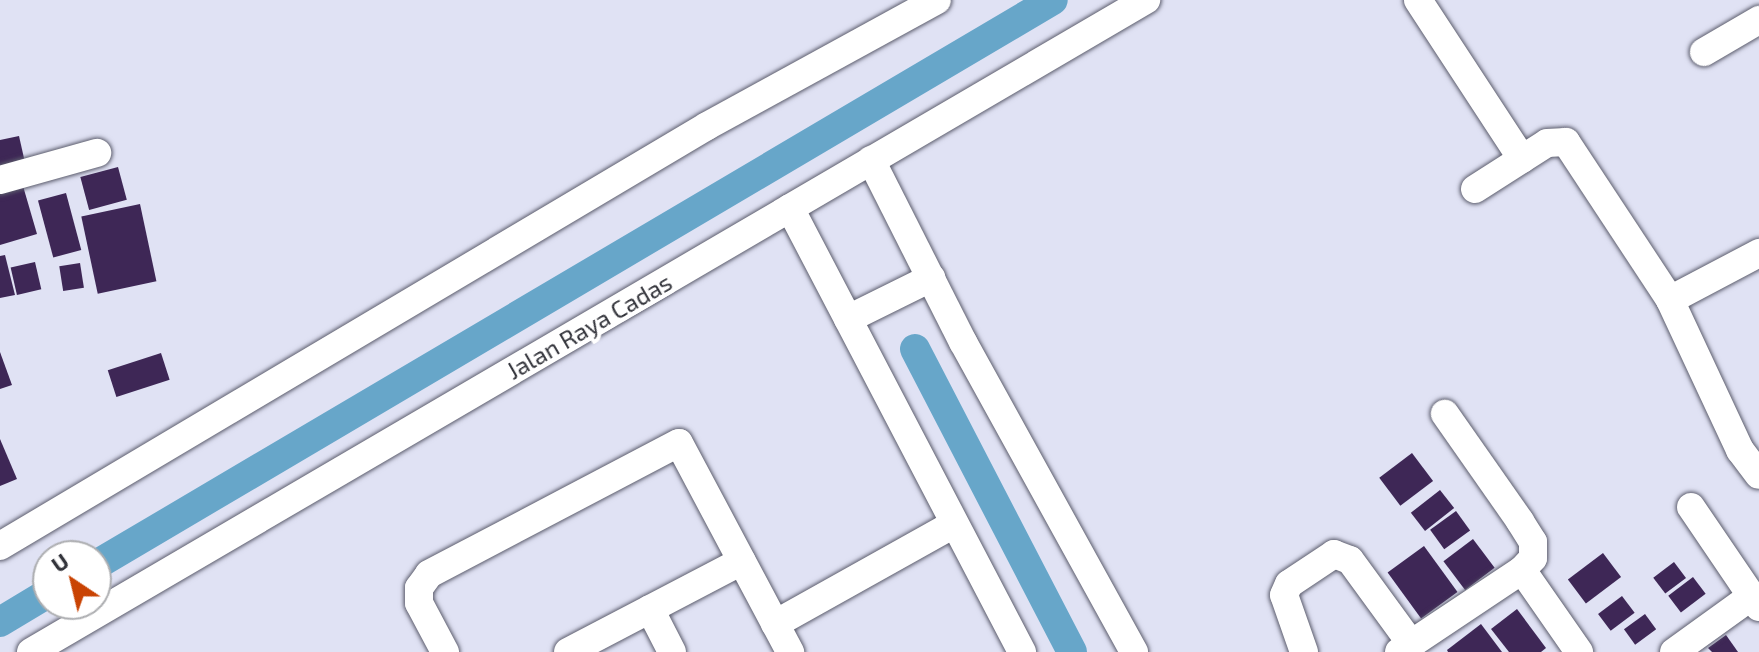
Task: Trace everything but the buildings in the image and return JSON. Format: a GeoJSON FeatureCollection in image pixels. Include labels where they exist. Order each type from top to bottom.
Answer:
{"type":"FeatureCollection","features":[{"type":"Feature","properties":{"kind":"street"},"geometry":{"type":"LineString","coordinates":[[0,546],[707,126],[937,0]]}},
{"type":"Feature","properties":{"kind":"street","name":"Jalan Raya Cadas"},"geometry":{"type":"LineString","coordinates":[[31,652],[871,160],[1111,9],[1146,0]]}},
{"type":"Feature","properties":{"kind":"street"},"geometry":{"type":"LineString","coordinates":[[1418,0],[1522,159]]}},
{"type":"Feature","properties":{"kind":"street"},"geometry":{"type":"LineString","coordinates":[[1704,52],[1759,20]]}},
{"type":"Feature","properties":{"kind":"street"},"geometry":{"type":"LineString","coordinates":[[1475,189],[1547,143],[1566,142],[1670,300],[1740,450],[1759,475]]}},
{"type":"Feature","properties":{"kind":"street"},"geometry":{"type":"LineString","coordinates":[[0,180],[97,153]]}},
{"type":"Feature","properties":{"kind":"street"},"geometry":{"type":"LineString","coordinates":[[871,160],[931,278],[1134,652]]}},
{"type":"Feature","properties":{"kind":"street"},"geometry":{"type":"LineString","coordinates":[[790,208],[1022,652]]}},
{"type":"Feature","properties":{"kind":"street"},"geometry":{"type":"LineString","coordinates":[[1670,300],[1759,253]]}},
{"type":"Feature","properties":{"kind":"street"},"geometry":{"type":"LineString","coordinates":[[848,319],[931,278]]}},
{"type":"Feature","properties":{"kind":"street"},"geometry":{"type":"LineString","coordinates":[[1304,652],[1284,595],[1289,584],[1334,554],[1350,560],[1406,648],[1522,570],[1533,558],[1533,542],[1445,414]]}},
{"type":"Feature","properties":{"kind":"street"},"geometry":{"type":"LineString","coordinates":[[445,652],[419,603],[419,588],[429,574],[679,443],[790,652]]}},
{"type":"Feature","properties":{"kind":"street"},"geometry":{"type":"LineString","coordinates":[[1674,652],[1756,601],[1691,507]]}},
{"type":"Feature","properties":{"kind":"street"},"geometry":{"type":"LineString","coordinates":[[775,624],[954,524]]}},
{"type":"Feature","properties":{"kind":"street"},"geometry":{"type":"LineString","coordinates":[[568,652],[742,561]]}},
{"type":"Feature","properties":{"kind":"street"},"geometry":{"type":"LineString","coordinates":[[1522,570],[1579,652]]}},
{"type":"Feature","properties":{"kind":"street"},"geometry":{"type":"LineString","coordinates":[[650,609],[672,652]]}},
{"type":"Feature","properties":{"kind":"waterway"},"geometry":{"type":"LineString","coordinates":[[112,556],[1053,0]]}},
{"type":"Feature","properties":{"kind":"waterway"},"geometry":{"type":"LineString","coordinates":[[915,349],[1072,652]]}},
{"type":"Feature","properties":{"kind":"waterway"},"geometry":{"type":"LineString","coordinates":[[0,622],[32,603]]}}]}
